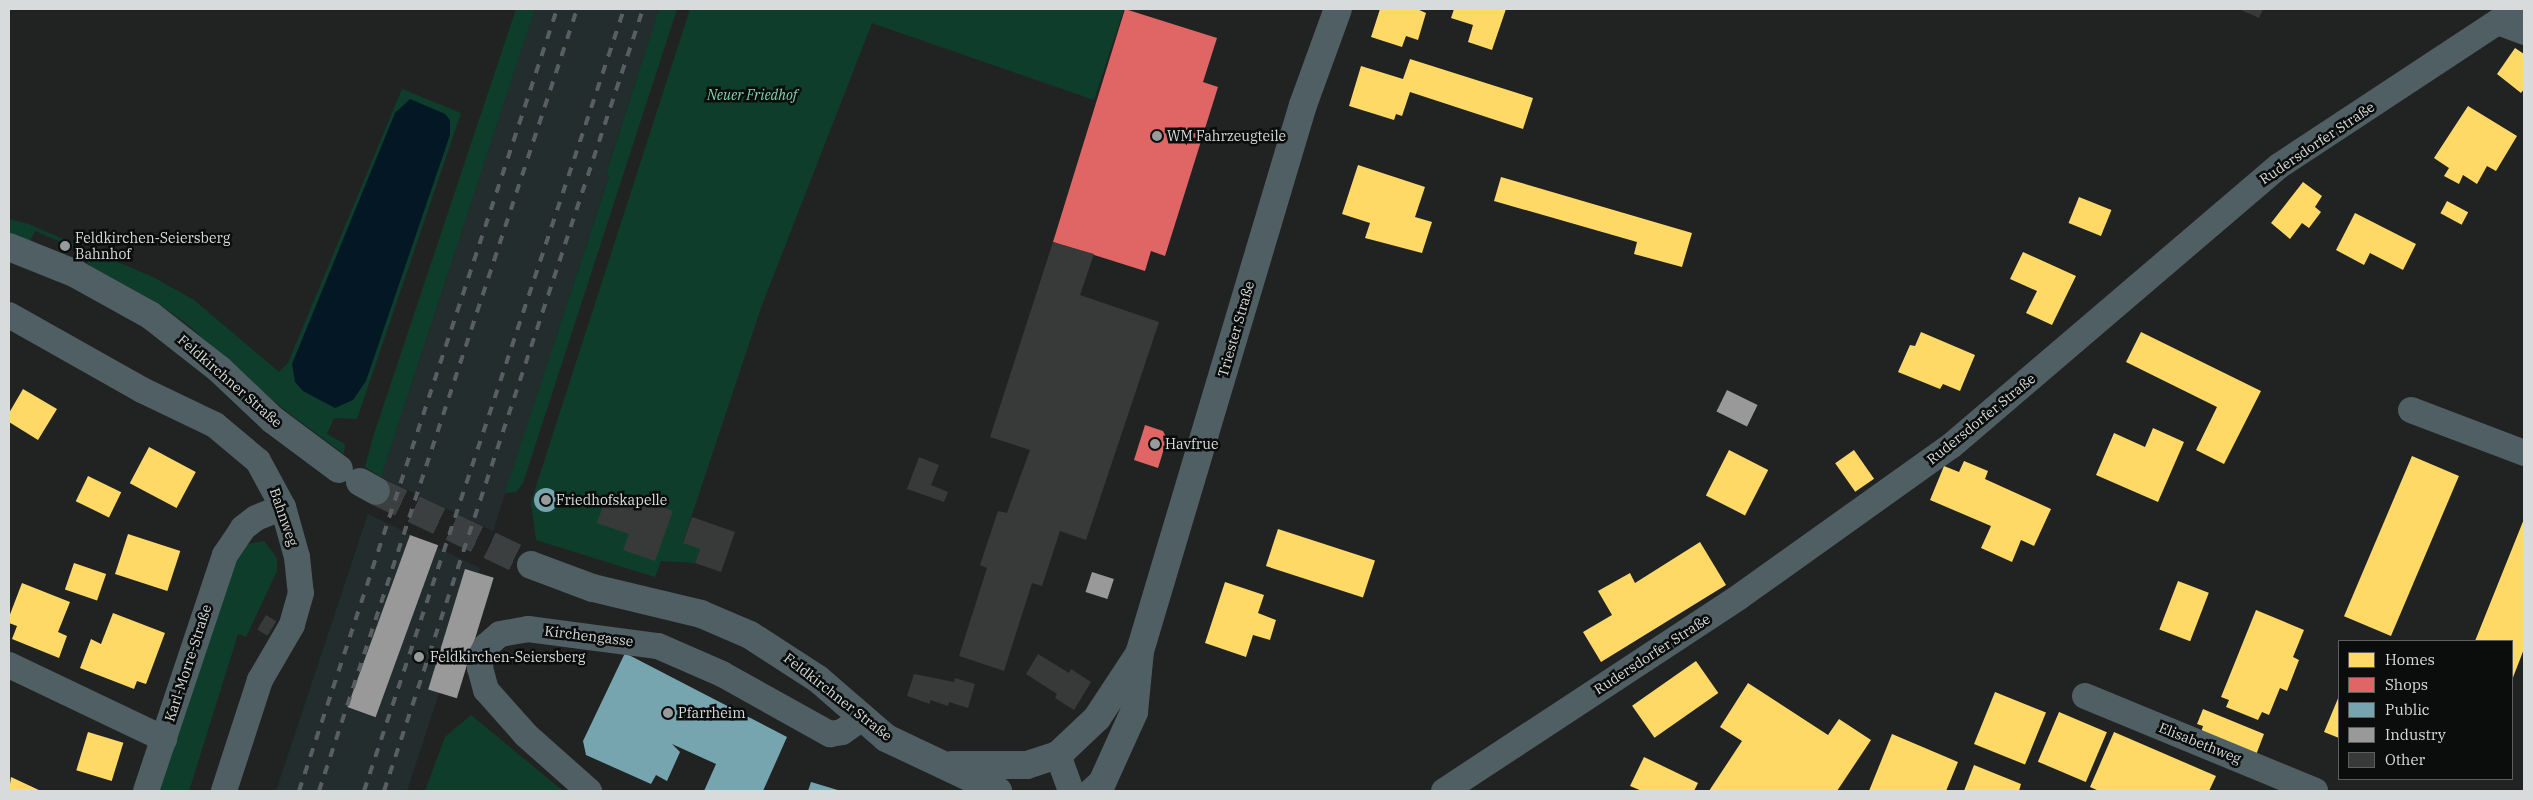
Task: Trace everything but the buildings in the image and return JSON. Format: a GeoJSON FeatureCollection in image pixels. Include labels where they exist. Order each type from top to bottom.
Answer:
{"type":"FeatureCollection","features":[{"type":"Feature","properties":{"kind":"street","name":"Triester Straße"},"geometry":{"type":"LineString","coordinates":[[1140,651],[1303,105],[1338,9]]}},
{"type":"Feature","properties":{"kind":"street","name":"Rudersdorfer Straße"},"geometry":{"type":"LineString","coordinates":[[1444,791],[1739,597],[1950,446],[2279,166],[2514,21]]}},
{"type":"Feature","properties":{"kind":"street","name":"Feldkirchner Straße"},"geometry":{"type":"LineString","coordinates":[[9,247],[76,274],[150,315],[219,368],[273,420],[358,480]]}},
{"type":"Feature","properties":{"kind":"street","name":"Bahnweg"},"geometry":{"type":"LineString","coordinates":[[9,315],[142,390],[215,426],[258,460],[283,506],[298,557],[301,593],[292,625],[260,680],[224,791]]}},
{"type":"Feature","properties":{"kind":"street"},"geometry":{"type":"LineString","coordinates":[[2411,410],[2524,453]]}},
{"type":"Feature","properties":{"kind":"street","name":"Karl-Morre-Straße"},"geometry":{"type":"LineString","coordinates":[[9,665],[164,739],[225,555],[243,528],[256,518],[283,506]]}},
{"type":"Feature","properties":{"kind":"street","name":"Feldkirchner Straße"},"geometry":{"type":"LineString","coordinates":[[531,565],[593,588],[701,614],[735,628],[795,662],[886,738],[947,765],[998,791]]}},
{"type":"Feature","properties":{"kind":"street","name":"Kirchengasse"},"geometry":{"type":"LineString","coordinates":[[589,791],[526,735],[486,690],[480,668],[482,656],[486,646],[500,634],[528,629],[658,646],[722,674],[830,734],[842,732],[862,718]]}},
{"type":"Feature","properties":{"kind":"street"},"geometry":{"type":"LineString","coordinates":[[947,765],[1027,765],[1058,755],[1097,718],[1140,651]]}},
{"type":"Feature","properties":{"kind":"street"},"geometry":{"type":"LineString","coordinates":[[1098,788],[1134,712],[1140,651]]}},
{"type":"Feature","properties":{"kind":"street","name":"Elisabethweg"},"geometry":{"type":"LineString","coordinates":[[2085,696],[2315,791]]}},
{"type":"Feature","properties":{"kind":"street"},"geometry":{"type":"LineString","coordinates":[[146,791],[164,739]]}},
{"type":"Feature","properties":{"kind":"street"},"geometry":{"type":"LineString","coordinates":[[1058,755],[1071,791]]}},
{"type":"Feature","properties":{"kind":"shaded area"},"geometry":{"type":"Polygon","coordinates":[[[535,9],[659,9],[606,173],[609,175],[493,531],[381,477],[535,9]]]}},
{"type":"Feature","properties":{"kind":"shaded area"},"geometry":{"type":"Polygon","coordinates":[[[368,514],[480,568],[407,791],[276,791],[368,514]]]}},
{"type":"Feature","properties":{"kind":"green space"},"geometry":{"type":"Polygon","coordinates":[[[516,9],[535,9],[381,477],[365,467],[373,437],[516,9]]]}},
{"type":"Feature","properties":{"kind":"green space"},"geometry":{"type":"Polygon","coordinates":[[[659,9],[677,9],[523,483],[516,492],[505,493],[609,176],[606,174],[659,9]]]}},
{"type":"Feature","properties":{"kind":"green space","name":"Neuer Friedhof"},"geometry":{"type":"Polygon","coordinates":[[[690,9],[1124,9],[1094,100],[872,23],[762,305],[683,542],[700,549],[695,563],[661,561],[655,577],[536,540],[531,502],[690,9]]]}},
{"type":"Feature","properties":{"kind":"green space"},"geometry":{"type":"Polygon","coordinates":[[[402,89],[461,113],[357,419],[334,418],[327,434],[345,444],[344,454],[282,408],[187,324],[159,304],[87,264],[90,254],[35,231],[30,241],[9,233],[9,219],[28,224],[153,277],[194,300],[279,372],[288,363],[402,89]]]}},
{"type":"Feature","properties":{"kind":"green space"},"geometry":{"type":"Polygon","coordinates":[[[264,541],[277,558],[277,571],[246,637],[238,634],[189,791],[154,791],[242,545],[264,541]]]}},
{"type":"Feature","properties":{"kind":"green space"},"geometry":{"type":"Polygon","coordinates":[[[471,715],[563,791],[425,791],[445,737],[471,715]]]}},
{"type":"Feature","properties":{"kind":"water"},"geometry":{"type":"Polygon","coordinates":[[[410,99],[445,114],[450,120],[450,135],[366,381],[353,400],[335,408],[303,391],[295,382],[292,364],[395,113],[410,99]]]}},
{"type":"Feature","properties":{"kind":"tunnel"},"geometry":{"type":"LineString","coordinates":[[376,491],[531,565]]}},
{"type":"Feature","properties":{"kind":"railway"},"geometry":{"type":"LineString","coordinates":[[299,791],[557,9]]}},
{"type":"Feature","properties":{"kind":"railway"},"geometry":{"type":"LineString","coordinates":[[319,791],[577,9]]}},
{"type":"Feature","properties":{"kind":"railway"},"geometry":{"type":"LineString","coordinates":[[364,791],[624,9]]}},
{"type":"Feature","properties":{"kind":"railway"},"geometry":{"type":"LineString","coordinates":[[384,791],[643,9]]}},
{"type":"Feature","properties":{"kind":"place","name":"WM Fahrzeugteile"},"geometry":{"type":"Point","coordinates":[1157,136]}},
{"type":"Feature","properties":{"kind":"place","name":"Feldkirchen-Seiersberg Bahnhof"},"geometry":{"type":"Point","coordinates":[65,246]}},
{"type":"Feature","properties":{"kind":"place","name":"Havfrue"},"geometry":{"type":"Point","coordinates":[1155,444]}},
{"type":"Feature","properties":{"kind":"place","name":"Friedhofskapelle"},"geometry":{"type":"Point","coordinates":[546,500]}},
{"type":"Feature","properties":{"kind":"place","name":"Feldkirchen-Seiersberg"},"geometry":{"type":"Point","coordinates":[419,657]}},
{"type":"Feature","properties":{"kind":"place","name":"Pfarrheim"},"geometry":{"type":"Point","coordinates":[668,713]}}]}
